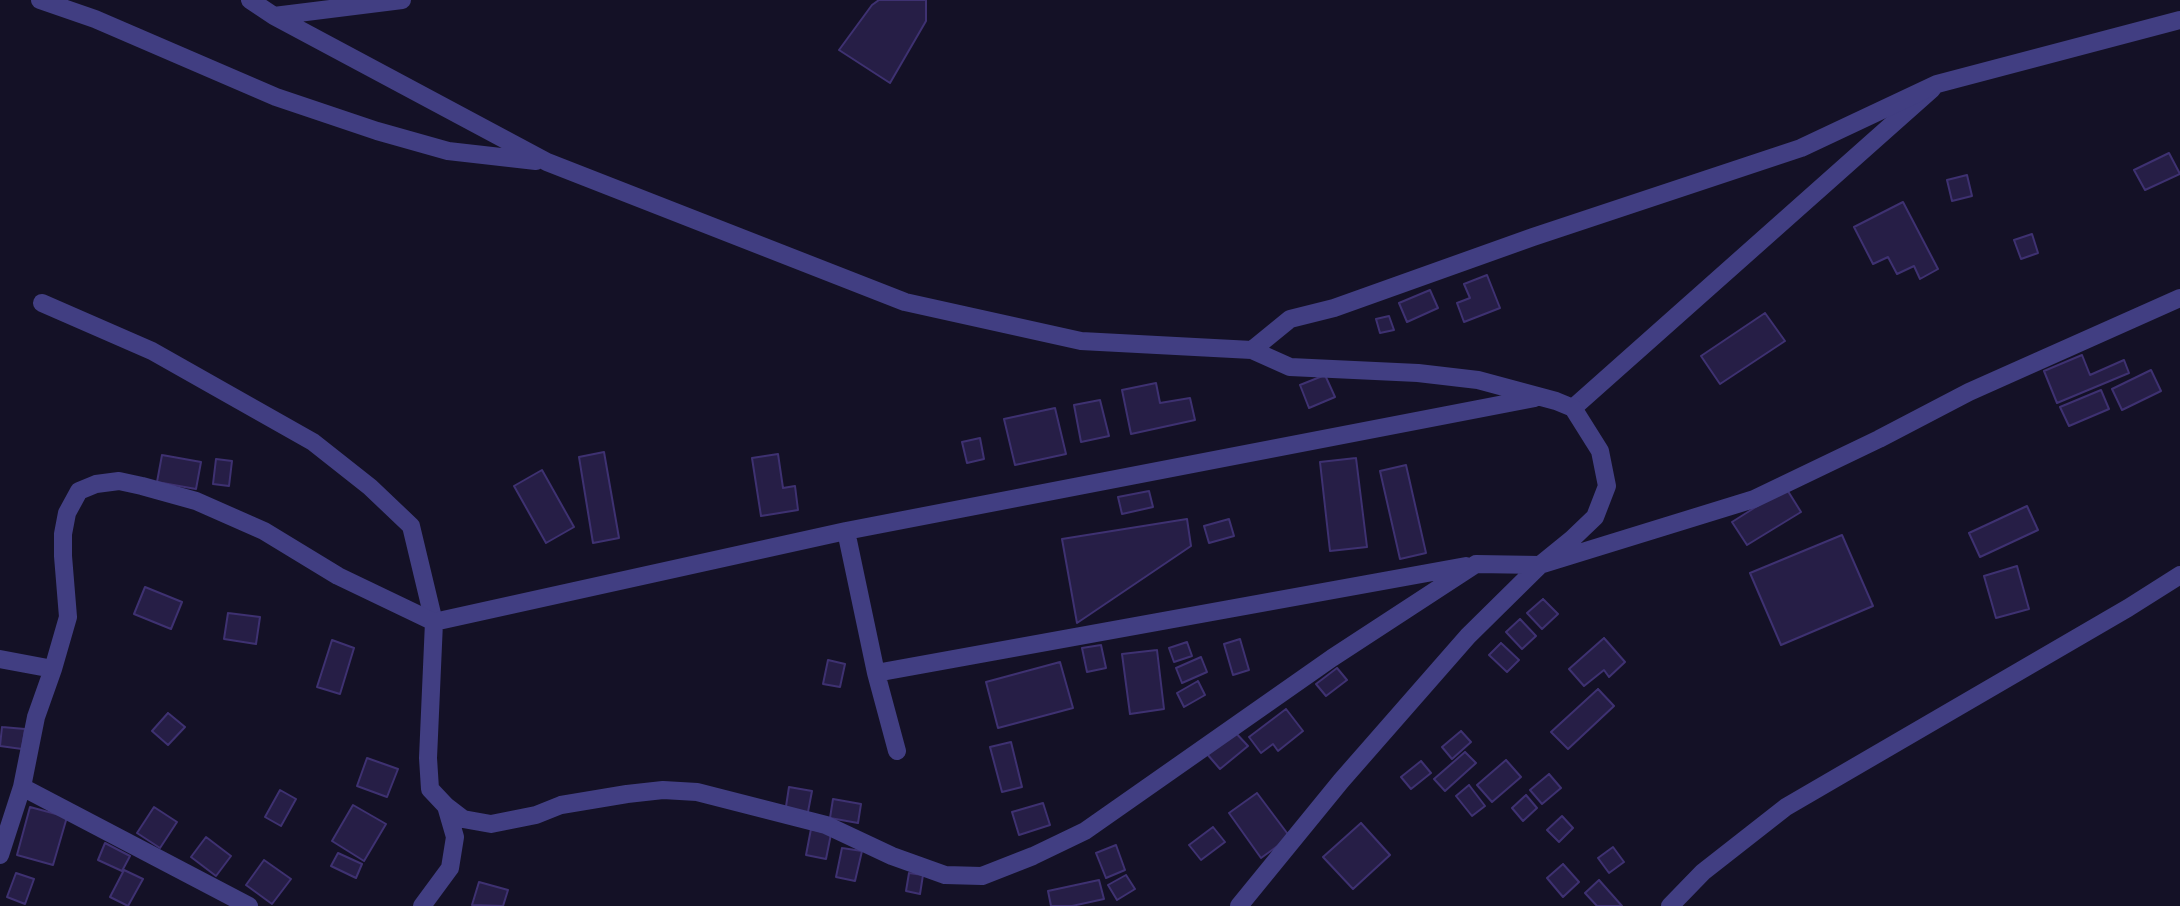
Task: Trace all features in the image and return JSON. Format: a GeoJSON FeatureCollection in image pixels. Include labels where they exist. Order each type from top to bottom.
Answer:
{"type":"FeatureCollection","features":[{"type":"Feature","properties":{"kind":"street"},"geometry":{"type":"LineString","coordinates":[[40,0],[95,19],[276,97],[377,131],[448,151],[547,162]]}},
{"type":"Feature","properties":{"kind":"street"},"geometry":{"type":"LineString","coordinates":[[250,0],[274,16],[547,162],[905,302],[1081,341],[1252,350],[1290,367],[1419,373],[1478,380],[1573,408],[1600,451],[1607,486],[1595,517],[1540,565],[1468,636],[1341,781],[1239,906]]}},
{"type":"Feature","properties":{"kind":"street"},"geometry":{"type":"LineString","coordinates":[[274,16],[402,0]]}},
{"type":"Feature","properties":{"kind":"street"},"geometry":{"type":"LineString","coordinates":[[1252,350],[1290,320],[1334,308],[1533,237],[1801,148],[1937,84],[2180,20]]}},
{"type":"Feature","properties":{"kind":"street"},"geometry":{"type":"LineString","coordinates":[[1573,408],[1937,84]]}},
{"type":"Feature","properties":{"kind":"street"},"geometry":{"type":"LineString","coordinates":[[876,673],[1476,564],[1540,565],[1754,499],[1969,392],[2180,298]]}},
{"type":"Feature","properties":{"kind":"street"},"geometry":{"type":"LineString","coordinates":[[42,303],[152,351],[313,442],[370,487],[411,527],[434,622],[428,758],[430,789],[463,819],[491,824],[536,815],[561,805],[628,794],[663,790],[697,792],[826,825],[892,856],[945,875],[982,876],[1085,831],[1332,659],[1476,564]]}},
{"type":"Feature","properties":{"kind":"street"},"geometry":{"type":"LineString","coordinates":[[0,855],[22,788],[36,717],[68,617],[63,556],[67,513],[79,491],[96,484],[119,481],[196,501],[264,531],[338,576],[434,622],[846,531],[1539,397]]}},
{"type":"Feature","properties":{"kind":"street"},"geometry":{"type":"LineString","coordinates":[[846,531],[876,673],[897,751]]}},
{"type":"Feature","properties":{"kind":"street"},"geometry":{"type":"LineString","coordinates":[[1670,906],[1703,872],[1786,807],[2180,575]]}},
{"type":"Feature","properties":{"kind":"street"},"geometry":{"type":"LineString","coordinates":[[0,659],[53,669]]}},
{"type":"Feature","properties":{"kind":"street"},"geometry":{"type":"LineString","coordinates":[[22,788],[249,906]]}},
{"type":"Feature","properties":{"kind":"street"},"geometry":{"type":"LineString","coordinates":[[422,906],[450,868],[455,836],[446,806]]}},
{"type":"Feature","properties":{"kind":"building"},"geometry":{"type":"Polygon","coordinates":[[[879,0],[926,0],[926,21],[890,83],[839,50],[872,5],[879,0]]]}},
{"type":"Feature","properties":{"kind":"building"},"geometry":{"type":"Polygon","coordinates":[[[2169,153],[2180,174],[2145,190],[2134,170],[2169,153]]]}},
{"type":"Feature","properties":{"kind":"building"},"geometry":{"type":"Polygon","coordinates":[[[1967,175],[1972,196],[1952,201],[1947,180],[1967,175]]]}},
{"type":"Feature","properties":{"kind":"building"},"geometry":{"type":"Polygon","coordinates":[[[1903,202],[1938,269],[1920,279],[1914,266],[1897,274],[1888,257],[1873,264],[1854,227],[1903,202]]]}},
{"type":"Feature","properties":{"kind":"building"},"geometry":{"type":"Polygon","coordinates":[[[2032,234],[2038,253],[2021,259],[2014,240],[2032,234]]]}},
{"type":"Feature","properties":{"kind":"building"},"geometry":{"type":"Polygon","coordinates":[[[1487,275],[1500,308],[1464,322],[1457,303],[1470,298],[1464,284],[1487,275]]]}},
{"type":"Feature","properties":{"kind":"building"},"geometry":{"type":"Polygon","coordinates":[[[1430,290],[1438,308],[1407,322],[1399,303],[1430,290]]]}},
{"type":"Feature","properties":{"kind":"building"},"geometry":{"type":"Polygon","coordinates":[[[1765,313],[1785,341],[1720,384],[1701,356],[1765,313]]]}},
{"type":"Feature","properties":{"kind":"building"},"geometry":{"type":"Polygon","coordinates":[[[1389,316],[1394,330],[1380,333],[1376,319],[1389,316]]]}},
{"type":"Feature","properties":{"kind":"building"},"geometry":{"type":"Polygon","coordinates":[[[2082,355],[2090,375],[2124,360],[2129,373],[2057,403],[2044,371],[2082,355]]]}},
{"type":"Feature","properties":{"kind":"building"},"geometry":{"type":"Polygon","coordinates":[[[2151,370],[2161,391],[2122,410],[2112,389],[2151,370]]]}},
{"type":"Feature","properties":{"kind":"building"},"geometry":{"type":"Polygon","coordinates":[[[1325,375],[1335,397],[1309,408],[1300,385],[1325,375]]]}},
{"type":"Feature","properties":{"kind":"building"},"geometry":{"type":"Polygon","coordinates":[[[1156,383],[1160,403],[1190,398],[1195,420],[1131,434],[1122,390],[1156,383]]]}},
{"type":"Feature","properties":{"kind":"building"},"geometry":{"type":"Polygon","coordinates":[[[2101,390],[2109,409],[2069,426],[2060,407],[2101,390]]]}},
{"type":"Feature","properties":{"kind":"building"},"geometry":{"type":"Polygon","coordinates":[[[1100,400],[1109,436],[1081,442],[1074,405],[1100,400]]]}},
{"type":"Feature","properties":{"kind":"building"},"geometry":{"type":"Polygon","coordinates":[[[1055,408],[1066,454],[1015,465],[1004,419],[1055,408]]]}},
{"type":"Feature","properties":{"kind":"building"},"geometry":{"type":"Polygon","coordinates":[[[980,438],[984,459],[967,463],[962,442],[980,438]]]}},
{"type":"Feature","properties":{"kind":"building"},"geometry":{"type":"Polygon","coordinates":[[[604,452],[619,538],[593,543],[579,457],[604,452]]]}},
{"type":"Feature","properties":{"kind":"building"},"geometry":{"type":"Polygon","coordinates":[[[778,454],[783,488],[795,486],[798,510],[761,516],[752,458],[778,454]]]}},
{"type":"Feature","properties":{"kind":"building"},"geometry":{"type":"Polygon","coordinates":[[[162,455],[201,462],[196,489],[157,482],[162,455]]]}},
{"type":"Feature","properties":{"kind":"building"},"geometry":{"type":"Polygon","coordinates":[[[1356,458],[1367,547],[1330,551],[1320,462],[1356,458]]]}},
{"type":"Feature","properties":{"kind":"building"},"geometry":{"type":"Polygon","coordinates":[[[216,459],[232,461],[229,486],[213,484],[216,459]]]}},
{"type":"Feature","properties":{"kind":"building"},"geometry":{"type":"Polygon","coordinates":[[[1406,465],[1426,553],[1400,559],[1380,471],[1406,465]]]}},
{"type":"Feature","properties":{"kind":"building"},"geometry":{"type":"Polygon","coordinates":[[[542,470],[574,527],[546,543],[514,486],[542,470]]]}},
{"type":"Feature","properties":{"kind":"building"},"geometry":{"type":"Polygon","coordinates":[[[1786,488],[1801,512],[1747,545],[1732,522],[1786,488]]]}},
{"type":"Feature","properties":{"kind":"building"},"geometry":{"type":"Polygon","coordinates":[[[1149,491],[1153,507],[1122,514],[1118,497],[1149,491]]]}},
{"type":"Feature","properties":{"kind":"building"},"geometry":{"type":"Polygon","coordinates":[[[2027,506],[2038,530],[1980,557],[1969,533],[2027,506]]]}},
{"type":"Feature","properties":{"kind":"building"},"geometry":{"type":"Polygon","coordinates":[[[1187,519],[1191,546],[1077,623],[1062,539],[1187,519]]]}},
{"type":"Feature","properties":{"kind":"building"},"geometry":{"type":"Polygon","coordinates":[[[1229,519],[1234,536],[1209,543],[1204,526],[1229,519]]]}},
{"type":"Feature","properties":{"kind":"building"},"geometry":{"type":"Polygon","coordinates":[[[1842,535],[1873,606],[1781,645],[1750,573],[1842,535]]]}},
{"type":"Feature","properties":{"kind":"building"},"geometry":{"type":"Polygon","coordinates":[[[2017,566],[2029,609],[1996,618],[1984,576],[2017,566]]]}},
{"type":"Feature","properties":{"kind":"building"},"geometry":{"type":"Polygon","coordinates":[[[145,587],[182,602],[171,629],[134,614],[145,587]]]}},
{"type":"Feature","properties":{"kind":"building"},"geometry":{"type":"Polygon","coordinates":[[[1543,599],[1558,614],[1542,629],[1527,613],[1543,599]]]}},
{"type":"Feature","properties":{"kind":"building"},"geometry":{"type":"Polygon","coordinates":[[[228,613],[260,617],[256,644],[224,639],[228,613]]]}},
{"type":"Feature","properties":{"kind":"building"},"geometry":{"type":"Polygon","coordinates":[[[1520,619],[1536,636],[1522,649],[1506,632],[1520,619]]]}},
{"type":"Feature","properties":{"kind":"building"},"geometry":{"type":"Polygon","coordinates":[[[1604,638],[1625,662],[1609,677],[1604,670],[1584,686],[1569,669],[1604,638]]]}},
{"type":"Feature","properties":{"kind":"building"},"geometry":{"type":"Polygon","coordinates":[[[1240,639],[1249,670],[1233,675],[1224,644],[1240,639]]]}},
{"type":"Feature","properties":{"kind":"building"},"geometry":{"type":"Polygon","coordinates":[[[332,640],[354,648],[340,694],[317,687],[332,640]]]}},
{"type":"Feature","properties":{"kind":"building"},"geometry":{"type":"Polygon","coordinates":[[[1187,642],[1192,656],[1174,662],[1169,648],[1187,642]]]}},
{"type":"Feature","properties":{"kind":"building"},"geometry":{"type":"Polygon","coordinates":[[[1501,643],[1519,660],[1507,672],[1489,655],[1501,643]]]}},
{"type":"Feature","properties":{"kind":"building"},"geometry":{"type":"Polygon","coordinates":[[[1101,645],[1106,668],[1087,672],[1082,648],[1101,645]]]}},
{"type":"Feature","properties":{"kind":"building"},"geometry":{"type":"Polygon","coordinates":[[[1157,650],[1164,709],[1130,714],[1122,654],[1157,650]]]}},
{"type":"Feature","properties":{"kind":"building"},"geometry":{"type":"Polygon","coordinates":[[[1201,657],[1207,672],[1182,683],[1176,668],[1201,657]]]}},
{"type":"Feature","properties":{"kind":"building"},"geometry":{"type":"Polygon","coordinates":[[[828,660],[845,664],[840,687],[823,684],[828,660]]]}},
{"type":"Feature","properties":{"kind":"building"},"geometry":{"type":"Polygon","coordinates":[[[1060,662],[1073,708],[998,728],[986,682],[1060,662]]]}},
{"type":"Feature","properties":{"kind":"building"},"geometry":{"type":"Polygon","coordinates":[[[1337,668],[1347,680],[1326,696],[1316,684],[1337,668]]]}},
{"type":"Feature","properties":{"kind":"building"},"geometry":{"type":"Polygon","coordinates":[[[1198,681],[1205,695],[1184,707],[1177,693],[1198,681]]]}},
{"type":"Feature","properties":{"kind":"building"},"geometry":{"type":"Polygon","coordinates":[[[1598,689],[1614,706],[1568,749],[1551,732],[1598,689]]]}},
{"type":"Feature","properties":{"kind":"building"},"geometry":{"type":"Polygon","coordinates":[[[1286,709],[1303,731],[1278,751],[1273,744],[1261,753],[1249,737],[1286,709]]]}},
{"type":"Feature","properties":{"kind":"building"},"geometry":{"type":"Polygon","coordinates":[[[168,713],[185,727],[168,745],[152,731],[168,713]]]}},
{"type":"Feature","properties":{"kind":"building"},"geometry":{"type":"Polygon","coordinates":[[[2,727],[25,729],[22,749],[0,746],[2,727]]]}},
{"type":"Feature","properties":{"kind":"building"},"geometry":{"type":"Polygon","coordinates":[[[1234,731],[1248,746],[1220,769],[1207,754],[1234,731]]]}},
{"type":"Feature","properties":{"kind":"building"},"geometry":{"type":"Polygon","coordinates":[[[1461,731],[1471,742],[1452,759],[1442,747],[1461,731]]]}},
{"type":"Feature","properties":{"kind":"building"},"geometry":{"type":"Polygon","coordinates":[[[1011,742],[1022,787],[1002,792],[990,747],[1011,742]]]}},
{"type":"Feature","properties":{"kind":"building"},"geometry":{"type":"Polygon","coordinates":[[[1465,752],[1476,763],[1445,791],[1434,779],[1465,752]]]}},
{"type":"Feature","properties":{"kind":"building"},"geometry":{"type":"Polygon","coordinates":[[[367,758],[398,769],[387,797],[357,786],[367,758]]]}},
{"type":"Feature","properties":{"kind":"building"},"geometry":{"type":"Polygon","coordinates":[[[1506,760],[1521,777],[1492,802],[1477,785],[1506,760]]]}},
{"type":"Feature","properties":{"kind":"building"},"geometry":{"type":"Polygon","coordinates":[[[1421,761],[1431,773],[1411,789],[1401,777],[1421,761]]]}},
{"type":"Feature","properties":{"kind":"building"},"geometry":{"type":"Polygon","coordinates":[[[1549,774],[1561,788],[1542,804],[1530,790],[1549,774]]]}},
{"type":"Feature","properties":{"kind":"building"},"geometry":{"type":"Polygon","coordinates":[[[1469,785],[1485,806],[1472,816],[1456,796],[1469,785]]]}},
{"type":"Feature","properties":{"kind":"building"},"geometry":{"type":"Polygon","coordinates":[[[789,787],[812,791],[807,817],[785,813],[789,787]]]}},
{"type":"Feature","properties":{"kind":"building"},"geometry":{"type":"Polygon","coordinates":[[[280,790],[296,799],[281,826],[265,817],[280,790]]]}},
{"type":"Feature","properties":{"kind":"building"},"geometry":{"type":"Polygon","coordinates":[[[1257,793],[1290,837],[1261,858],[1229,813],[1257,793]]]}},
{"type":"Feature","properties":{"kind":"building"},"geometry":{"type":"Polygon","coordinates":[[[1526,795],[1537,808],[1523,821],[1512,808],[1526,795]]]}},
{"type":"Feature","properties":{"kind":"building"},"geometry":{"type":"Polygon","coordinates":[[[833,799],[861,804],[858,823],[830,818],[833,799]]]}},
{"type":"Feature","properties":{"kind":"building"},"geometry":{"type":"Polygon","coordinates":[[[1043,803],[1050,825],[1019,835],[1012,812],[1043,803]]]}},
{"type":"Feature","properties":{"kind":"building"},"geometry":{"type":"Polygon","coordinates":[[[353,805],[386,824],[364,861],[332,841],[353,805]]]}},
{"type":"Feature","properties":{"kind":"building"},"geometry":{"type":"Polygon","coordinates":[[[30,807],[67,817],[53,865],[17,855],[30,807]]]}},
{"type":"Feature","properties":{"kind":"building"},"geometry":{"type":"Polygon","coordinates":[[[154,807],[177,822],[160,848],[137,833],[154,807]]]}},
{"type":"Feature","properties":{"kind":"building"},"geometry":{"type":"Polygon","coordinates":[[[1562,816],[1573,828],[1559,842],[1547,830],[1562,816]]]}},
{"type":"Feature","properties":{"kind":"building"},"geometry":{"type":"Polygon","coordinates":[[[1361,823],[1390,855],[1353,889],[1323,857],[1361,823]]]}},
{"type":"Feature","properties":{"kind":"building"},"geometry":{"type":"Polygon","coordinates":[[[1213,827],[1225,842],[1201,860],[1189,845],[1213,827]]]}},
{"type":"Feature","properties":{"kind":"building"},"geometry":{"type":"Polygon","coordinates":[[[811,829],[831,834],[826,859],[806,855],[811,829]]]}},
{"type":"Feature","properties":{"kind":"building"},"geometry":{"type":"Polygon","coordinates":[[[206,837],[231,856],[216,876],[191,857],[206,837]]]}},
{"type":"Feature","properties":{"kind":"building"},"geometry":{"type":"Polygon","coordinates":[[[105,843],[130,856],[122,871],[98,860],[105,843]]]}},
{"type":"Feature","properties":{"kind":"building"},"geometry":{"type":"Polygon","coordinates":[[[1116,845],[1125,870],[1106,878],[1096,853],[1116,845]]]}},
{"type":"Feature","properties":{"kind":"building"},"geometry":{"type":"Polygon","coordinates":[[[1613,847],[1624,862],[1609,873],[1598,858],[1613,847]]]}},
{"type":"Feature","properties":{"kind":"building"},"geometry":{"type":"Polygon","coordinates":[[[842,848],[862,851],[855,881],[836,877],[842,848]]]}},
{"type":"Feature","properties":{"kind":"building"},"geometry":{"type":"Polygon","coordinates":[[[338,853],[362,864],[356,878],[331,866],[338,853]]]}},
{"type":"Feature","properties":{"kind":"building"},"geometry":{"type":"Polygon","coordinates":[[[264,860],[291,879],[272,904],[246,885],[264,860]]]}},
{"type":"Feature","properties":{"kind":"building"},"geometry":{"type":"Polygon","coordinates":[[[1563,864],[1579,882],[1563,897],[1547,878],[1563,864]]]}},
{"type":"Feature","properties":{"kind":"building"},"geometry":{"type":"Polygon","coordinates":[[[124,870],[143,879],[128,906],[110,897],[124,870]]]}},
{"type":"Feature","properties":{"kind":"building"},"geometry":{"type":"Polygon","coordinates":[[[16,873],[34,879],[25,904],[7,897],[16,873]]]}},
{"type":"Feature","properties":{"kind":"building"},"geometry":{"type":"Polygon","coordinates":[[[909,873],[923,875],[920,894],[906,891],[909,873]]]}},
{"type":"Feature","properties":{"kind":"building"},"geometry":{"type":"Polygon","coordinates":[[[1126,875],[1135,889],[1117,900],[1108,885],[1126,875]]]}},
{"type":"Feature","properties":{"kind":"building"},"geometry":{"type":"Polygon","coordinates":[[[1099,880],[1104,899],[1072,906],[1051,906],[1048,891],[1099,880]]]}},
{"type":"Feature","properties":{"kind":"building"},"geometry":{"type":"Polygon","coordinates":[[[1599,880],[1622,906],[1597,906],[1585,893],[1599,880]]]}},
{"type":"Feature","properties":{"kind":"building"},"geometry":{"type":"Polygon","coordinates":[[[479,882],[508,890],[503,906],[472,905],[479,882]]]}}]}
